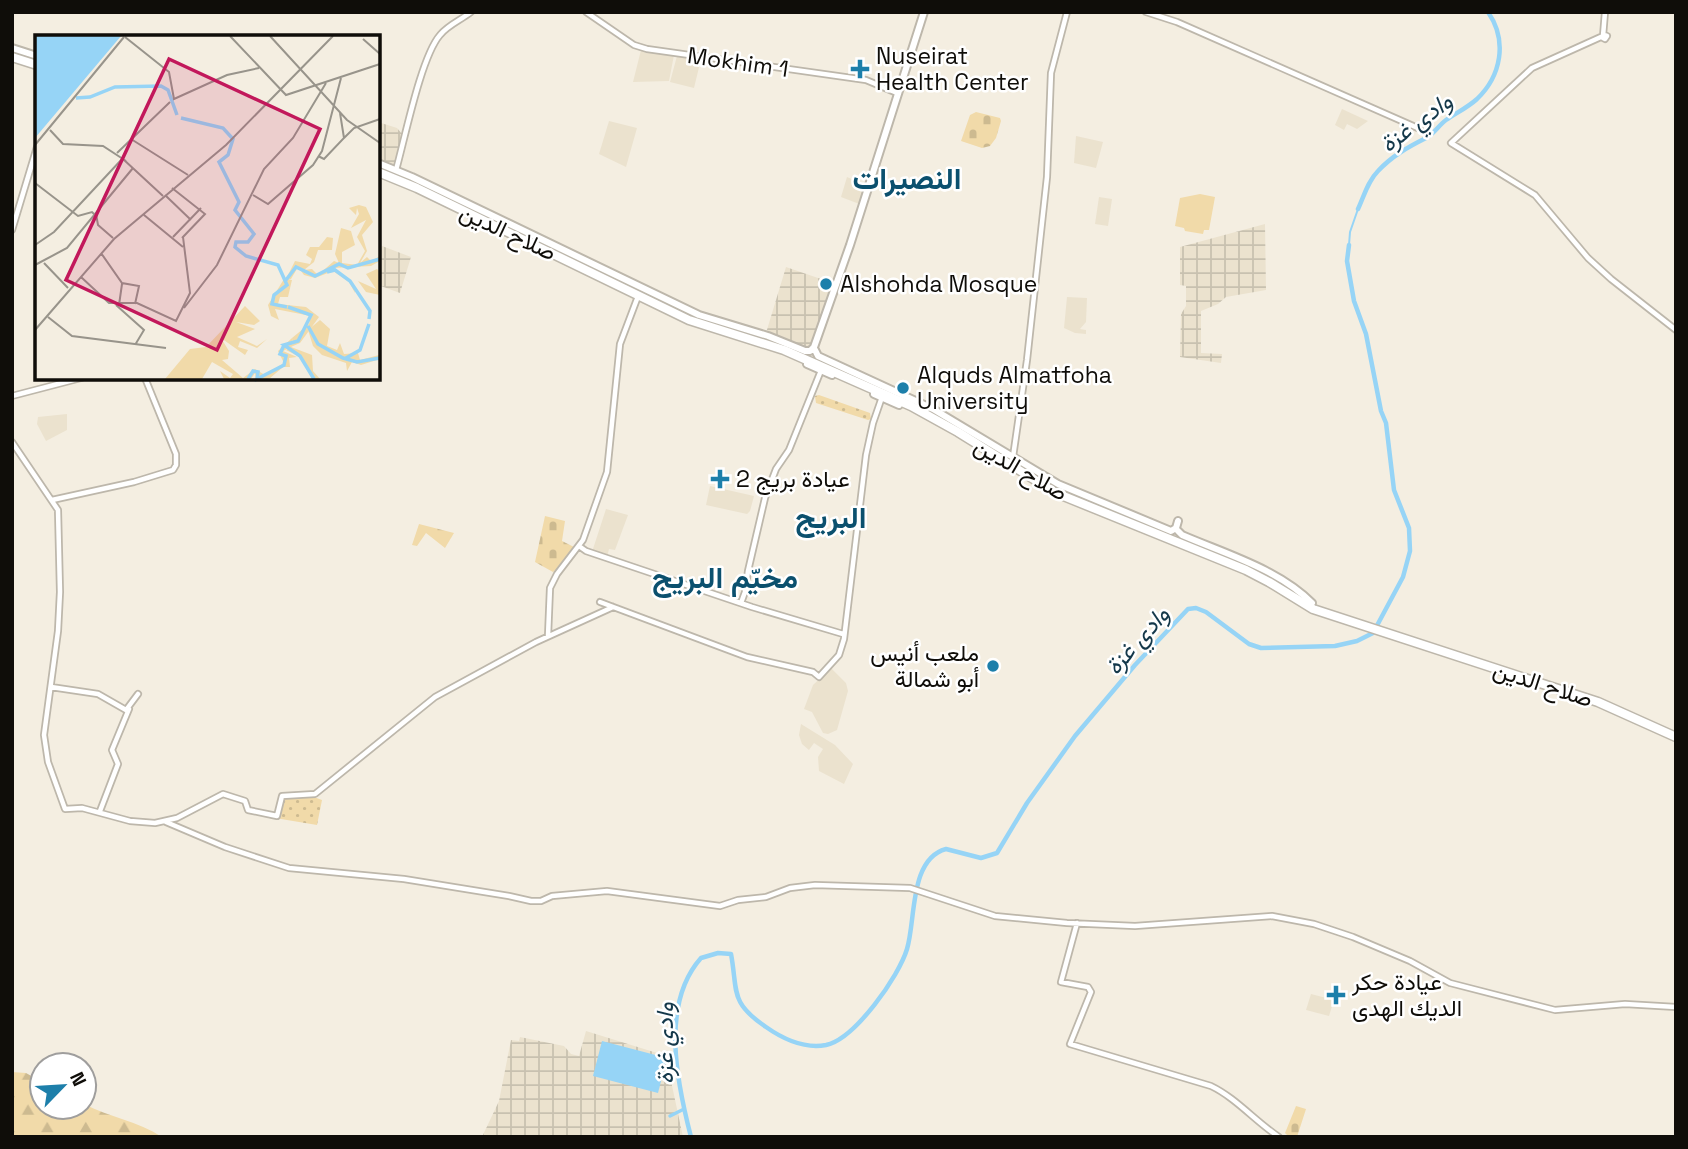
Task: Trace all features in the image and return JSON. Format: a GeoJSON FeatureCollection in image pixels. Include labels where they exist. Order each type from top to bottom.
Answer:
{"type":"FeatureCollection","features":[{"type":"Feature","properties":{"kind":"highway"},"geometry":{"type":"LineString","coordinates":[[12,55],[35,61]]}},
{"type":"Feature","properties":{"kind":"highway","name":"صلاح الدين"},"geometry":{"type":"LineString","coordinates":[[380,171],[502,226],[705,327],[812,356],[821,369],[883,394]]}},
{"type":"Feature","properties":{"kind":"highway","name":"صلاح الدين"},"geometry":{"type":"LineString","coordinates":[[380,171],[401,176],[474,208],[502,226]]}},
{"type":"Feature","properties":{"kind":"highway","name":"صلاح الدين"},"geometry":{"type":"LineString","coordinates":[[687,316],[768,339],[812,356],[931,417],[1056,493],[1174,534],[1252,568],[1312,603],[1360,622]]}},
{"type":"Feature","properties":{"kind":"highway","name":"صلاح الدين"},"geometry":{"type":"LineString","coordinates":[[1174,534],[1253,574],[1312,610],[1386,629],[1609,706],[1676,735]]}},
{"type":"Feature","properties":{"kind":"main road"},"geometry":{"type":"LineString","coordinates":[[812,356],[884,144],[923,12]]}},
{"type":"Feature","properties":{"kind":"main road"},"geometry":{"type":"LineString","coordinates":[[380,170],[396,170],[699,315],[807,351],[812,356],[818,356],[933,409],[1058,484],[1174,534],[1178,521]]}},
{"type":"Feature","properties":{"kind":"main road"},"geometry":{"type":"LineString","coordinates":[[756,342],[821,369]]}},
{"type":"Feature","properties":{"kind":"main road"},"geometry":{"type":"LineString","coordinates":[[883,394],[1052,493],[1252,577],[1297,600]]}},
{"type":"Feature","properties":{"kind":"street"},"geometry":{"type":"LineString","coordinates":[[396,170],[424,70],[436,40],[471,12]]}},
{"type":"Feature","properties":{"kind":"street","name":"Mokhim 1"},"geometry":{"type":"LineString","coordinates":[[586,12],[640,47],[866,80],[897,93]]}},
{"type":"Feature","properties":{"kind":"street"},"geometry":{"type":"LineString","coordinates":[[1013,457],[1029,348],[1047,177],[1051,72],[1067,12]]}},
{"type":"Feature","properties":{"kind":"street"},"geometry":{"type":"LineString","coordinates":[[1146,12],[1177,22],[1420,129]]}},
{"type":"Feature","properties":{"kind":"street"},"geometry":{"type":"LineString","coordinates":[[1606,12],[1603,37],[1532,68],[1451,144],[1535,195],[1588,258],[1676,330]]}},
{"type":"Feature","properties":{"kind":"street"},"geometry":{"type":"LineString","coordinates":[[12,230],[35,154]]}},
{"type":"Feature","properties":{"kind":"street"},"geometry":{"type":"LineString","coordinates":[[380,171],[691,324],[756,342]]}},
{"type":"Feature","properties":{"kind":"street"},"geometry":{"type":"LineString","coordinates":[[548,636],[550,588],[557,574],[580,545],[607,472],[620,344],[636,298]]}},
{"type":"Feature","properties":{"kind":"street"},"geometry":{"type":"LineString","coordinates":[[741,603],[746,592],[748,570],[765,498],[776,469],[789,450],[821,369]]}},
{"type":"Feature","properties":{"kind":"street"},"geometry":{"type":"LineString","coordinates":[[12,396],[73,380]]}},
{"type":"Feature","properties":{"kind":"street"},"geometry":{"type":"LineString","coordinates":[[52,500],[134,482],[173,470],[176,454],[146,380]]}},
{"type":"Feature","properties":{"kind":"street"},"geometry":{"type":"LineString","coordinates":[[600,602],[726,648],[819,677],[839,654],[844,636],[866,455],[883,394]]}},
{"type":"Feature","properties":{"kind":"street"},"geometry":{"type":"LineString","coordinates":[[12,442],[58,510],[60,593],[51,687],[44,725],[45,752],[65,809],[100,811],[137,822],[166,822],[289,868],[404,879],[531,901],[607,891],[720,906],[738,900],[766,897],[790,888],[815,885],[914,889],[995,916],[1077,923],[1146,925],[1272,916],[1314,924],[1353,937],[1410,961],[1450,983],[1555,1010],[1625,1004],[1676,1007]]}},
{"type":"Feature","properties":{"kind":"street"},"geometry":{"type":"LineString","coordinates":[[580,545],[586,551],[844,636]]}},
{"type":"Feature","properties":{"kind":"street"},"geometry":{"type":"LineString","coordinates":[[166,822],[223,794],[245,801],[248,810],[277,816],[283,795],[315,794],[429,701],[548,636],[613,607]]}},
{"type":"Feature","properties":{"kind":"street"},"geometry":{"type":"LineString","coordinates":[[51,687],[98,694],[126,710],[129,709]]}},
{"type":"Feature","properties":{"kind":"street"},"geometry":{"type":"LineString","coordinates":[[100,811],[118,764],[112,750],[138,694]]}},
{"type":"Feature","properties":{"kind":"street"},"geometry":{"type":"LineString","coordinates":[[1077,923],[1061,982],[1088,987],[1091,992],[1070,1044],[1210,1086],[1228,1095],[1279,1137]]}},
{"type":"Feature","properties":{"kind":"shaded area"},"geometry":{"type":"Polygon","coordinates":[[[641,50],[674,55],[669,81],[633,82],[641,50]]]}},
{"type":"Feature","properties":{"kind":"shaded area"},"geometry":{"type":"Polygon","coordinates":[[[677,56],[701,59],[694,88],[670,82],[677,56]]]}},
{"type":"Feature","properties":{"kind":"shaded area"},"geometry":{"type":"Polygon","coordinates":[[[1342,109],[1368,121],[1357,129],[1347,124],[1344,130],[1335,125],[1342,109]]]}},
{"type":"Feature","properties":{"kind":"shaded area"},"geometry":{"type":"Polygon","coordinates":[[[609,121],[637,128],[626,167],[599,154],[609,121]]]}},
{"type":"Feature","properties":{"kind":"shaded area"},"geometry":{"type":"Polygon","coordinates":[[[380,123],[397,128],[403,135],[396,168],[380,163],[380,123]]]}},
{"type":"Feature","properties":{"kind":"shaded area"},"geometry":{"type":"Polygon","coordinates":[[[1076,136],[1103,142],[1096,168],[1074,163],[1076,136]]]}},
{"type":"Feature","properties":{"kind":"shaded area"},"geometry":{"type":"Polygon","coordinates":[[[847,177],[868,186],[862,205],[841,197],[847,177]]]}},
{"type":"Feature","properties":{"kind":"shaded area"},"geometry":{"type":"Polygon","coordinates":[[[1099,197],[1112,199],[1108,226],[1095,224],[1099,197]]]}},
{"type":"Feature","properties":{"kind":"shaded area"},"geometry":{"type":"Polygon","coordinates":[[[1265,224],[1266,290],[1226,297],[1218,304],[1201,311],[1201,353],[1222,354],[1221,363],[1180,357],[1181,314],[1186,306],[1186,286],[1180,285],[1180,247],[1265,224]]]}},
{"type":"Feature","properties":{"kind":"shaded area"},"geometry":{"type":"Polygon","coordinates":[[[382,246],[411,257],[400,293],[380,286],[382,246]]]}},
{"type":"Feature","properties":{"kind":"shaded area"},"geometry":{"type":"Polygon","coordinates":[[[786,267],[821,279],[819,286],[830,290],[810,350],[766,333],[786,267]]]}},
{"type":"Feature","properties":{"kind":"shaded area"},"geometry":{"type":"Polygon","coordinates":[[[1067,297],[1087,298],[1086,322],[1080,329],[1086,330],[1086,334],[1064,328],[1067,297]]]}},
{"type":"Feature","properties":{"kind":"shaded area"},"geometry":{"type":"Polygon","coordinates":[[[67,414],[67,430],[46,441],[37,424],[38,417],[67,414]]]}},
{"type":"Feature","properties":{"kind":"shaded area"},"geometry":{"type":"Polygon","coordinates":[[[710,486],[754,496],[750,511],[747,514],[706,505],[710,486]]]}},
{"type":"Feature","properties":{"kind":"shaded area"},"geometry":{"type":"Polygon","coordinates":[[[606,509],[628,515],[615,550],[609,549],[607,557],[592,552],[606,509]]]}},
{"type":"Feature","properties":{"kind":"shaded area"},"geometry":{"type":"Polygon","coordinates":[[[831,668],[846,683],[848,691],[837,730],[828,734],[823,733],[812,712],[804,709],[813,685],[831,668]]]}},
{"type":"Feature","properties":{"kind":"shaded area"},"geometry":{"type":"Polygon","coordinates":[[[801,724],[835,745],[853,764],[844,784],[819,771],[818,757],[823,749],[814,743],[809,750],[802,744],[799,735],[801,724]]]}},
{"type":"Feature","properties":{"kind":"shaded area"},"geometry":{"type":"Polygon","coordinates":[[[1311,994],[1334,1000],[1329,1016],[1306,1010],[1311,994]]]}},
{"type":"Feature","properties":{"kind":"shaded area"},"geometry":{"type":"Polygon","coordinates":[[[586,1031],[670,1057],[671,1081],[683,1137],[482,1137],[499,1101],[511,1040],[519,1041],[520,1037],[564,1046],[571,1054],[579,1056],[586,1031]]]}},
{"type":"Feature","properties":{"kind":"green space"},"geometry":{"type":"Polygon","coordinates":[[[976,112],[1000,118],[996,138],[990,146],[982,148],[961,141],[970,115],[976,112]]]}},
{"type":"Feature","properties":{"kind":"green space"},"geometry":{"type":"Polygon","coordinates":[[[1200,194],[1215,197],[1209,230],[1204,230],[1203,234],[1175,226],[1180,198],[1200,194]]]}},
{"type":"Feature","properties":{"kind":"green space"},"geometry":{"type":"Polygon","coordinates":[[[819,395],[870,413],[871,419],[816,403],[815,396],[819,395]]]}},
{"type":"Feature","properties":{"kind":"green space"},"geometry":{"type":"Polygon","coordinates":[[[545,516],[565,521],[562,541],[576,548],[568,560],[553,572],[535,562],[545,516]]]}},
{"type":"Feature","properties":{"kind":"green space"},"geometry":{"type":"Polygon","coordinates":[[[419,524],[454,533],[445,548],[426,533],[417,546],[412,545],[419,524]]]}},
{"type":"Feature","properties":{"kind":"green space"},"geometry":{"type":"Polygon","coordinates":[[[283,795],[311,796],[322,800],[317,825],[275,818],[283,795]]]}},
{"type":"Feature","properties":{"kind":"green space"},"geometry":{"type":"Polygon","coordinates":[[[12,1072],[28,1074],[28,1121],[98,1121],[98,1110],[162,1137],[12,1137],[12,1072]]]}},
{"type":"Feature","properties":{"kind":"green space"},"geometry":{"type":"Polygon","coordinates":[[[1296,1106],[1306,1109],[1297,1137],[1289,1137],[1285,1133],[1296,1106]]]}},
{"type":"Feature","properties":{"kind":"water"},"geometry":{"type":"Polygon","coordinates":[[[602,1041],[667,1058],[658,1093],[593,1076],[602,1041]]]}},
{"type":"Feature","properties":{"kind":"waterway","name":"وادي غزة"},"geometry":{"type":"LineString","coordinates":[[1358,209],[1366,189],[1383,166],[1400,152],[1429,137],[1446,120],[1473,102],[1492,80],[1500,46],[1488,12]]}},
{"type":"Feature","properties":{"kind":"waterway","name":"وادي غزة"},"geometry":{"type":"LineString","coordinates":[[1349,245],[1350,232],[1358,209]]}},
{"type":"Feature","properties":{"kind":"waterway","name":"وادي غزة"},"geometry":{"type":"LineString","coordinates":[[691,1137],[677,1069],[676,1021],[680,998],[688,977],[701,958],[718,953],[731,954],[735,987],[741,1003],[754,1018],[773,1031],[794,1042],[810,1046],[826,1045],[837,1040],[862,1019],[895,975],[907,949],[920,877],[934,855],[946,849],[981,858],[997,853],[1027,803],[1075,736],[1135,665],[1188,609],[1196,608],[1206,612],[1249,644],[1261,648],[1335,646],[1357,641],[1373,633],[1403,577],[1410,551],[1409,528],[1394,490],[1386,423],[1381,411],[1366,334],[1354,301],[1347,261],[1349,245]]}},
{"type":"Feature","properties":{"kind":"waterway"},"geometry":{"type":"LineString","coordinates":[[670,1116],[684,1109]]}},
{"type":"Feature","properties":{"kind":"place","name":"Nuseirat Health Center"},"geometry":{"type":"Point","coordinates":[860,69]}},
{"type":"Feature","properties":{"kind":"place","name":"Alshohda Mosque"},"geometry":{"type":"Point","coordinates":[826,284]}},
{"type":"Feature","properties":{"kind":"place","name":"Alquds Almatfoha University"},"geometry":{"type":"Point","coordinates":[903,388]}},
{"type":"Feature","properties":{"kind":"place","name":"عيادة بريج 2"},"geometry":{"type":"Point","coordinates":[720,479]}},
{"type":"Feature","properties":{"kind":"place","name":"ملعب أنيس أبو شمالة"},"geometry":{"type":"Point","coordinates":[993,666]}},
{"type":"Feature","properties":{"kind":"place","name":"عيادة حكر الديك الهدى"},"geometry":{"type":"Point","coordinates":[1336,995]}},
{"type":"Feature","properties":{"kind":"district","name":"النصيرات"},"geometry":{"type":"Point","coordinates":[907,178]}},
{"type":"Feature","properties":{"kind":"district","name":"البريج"},"geometry":{"type":"Point","coordinates":[831,517]}},
{"type":"Feature","properties":{"kind":"district","name":"مخيّم البريج"},"geometry":{"type":"Point","coordinates":[725,577]}}]}
